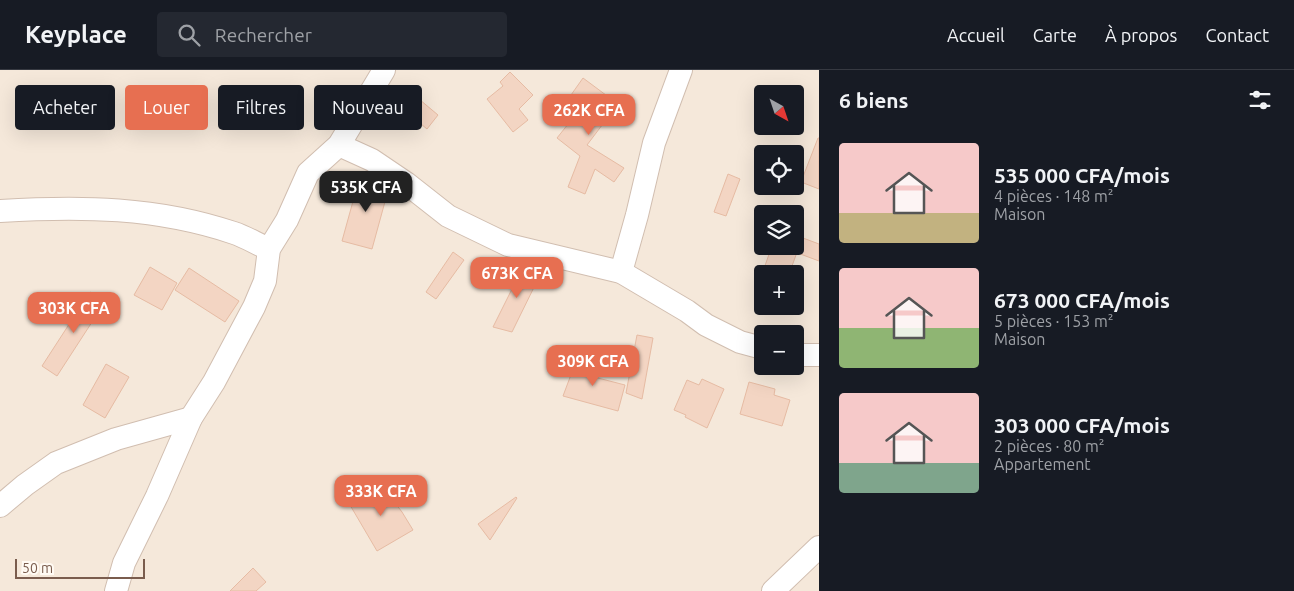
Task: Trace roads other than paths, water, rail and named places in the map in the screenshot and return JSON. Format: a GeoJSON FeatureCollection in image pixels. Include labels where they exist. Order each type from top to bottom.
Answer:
{"type":"FeatureCollection","features":[{"type":"Feature","properties":{"kind":"street"},"geometry":{"type":"LineString","coordinates":[[116,591],[124,563],[158,496],[191,418],[214,382],[254,307],[265,281],[269,249],[287,220],[308,173],[339,145],[384,70]]}},
{"type":"Feature","properties":{"kind":"street"},"geometry":{"type":"LineString","coordinates":[[621,272],[654,143],[681,70]]}},
{"type":"Feature","properties":{"kind":"street"},"geometry":{"type":"LineString","coordinates":[[339,145],[372,160],[406,183],[448,216],[508,245],[621,272],[688,311],[706,325],[740,342],[754,346]]}},
{"type":"Feature","properties":{"kind":"street"},"geometry":{"type":"LineString","coordinates":[[0,211],[106,208],[170,216],[235,233],[269,249]]}},
{"type":"Feature","properties":{"kind":"street"},"geometry":{"type":"LineString","coordinates":[[804,354],[819,355]]}},
{"type":"Feature","properties":{"kind":"street"},"geometry":{"type":"LineString","coordinates":[[0,506],[56,463],[116,439],[191,418]]}},
{"type":"Feature","properties":{"kind":"street"},"geometry":{"type":"LineString","coordinates":[[773,591],[819,546]]}}]}
